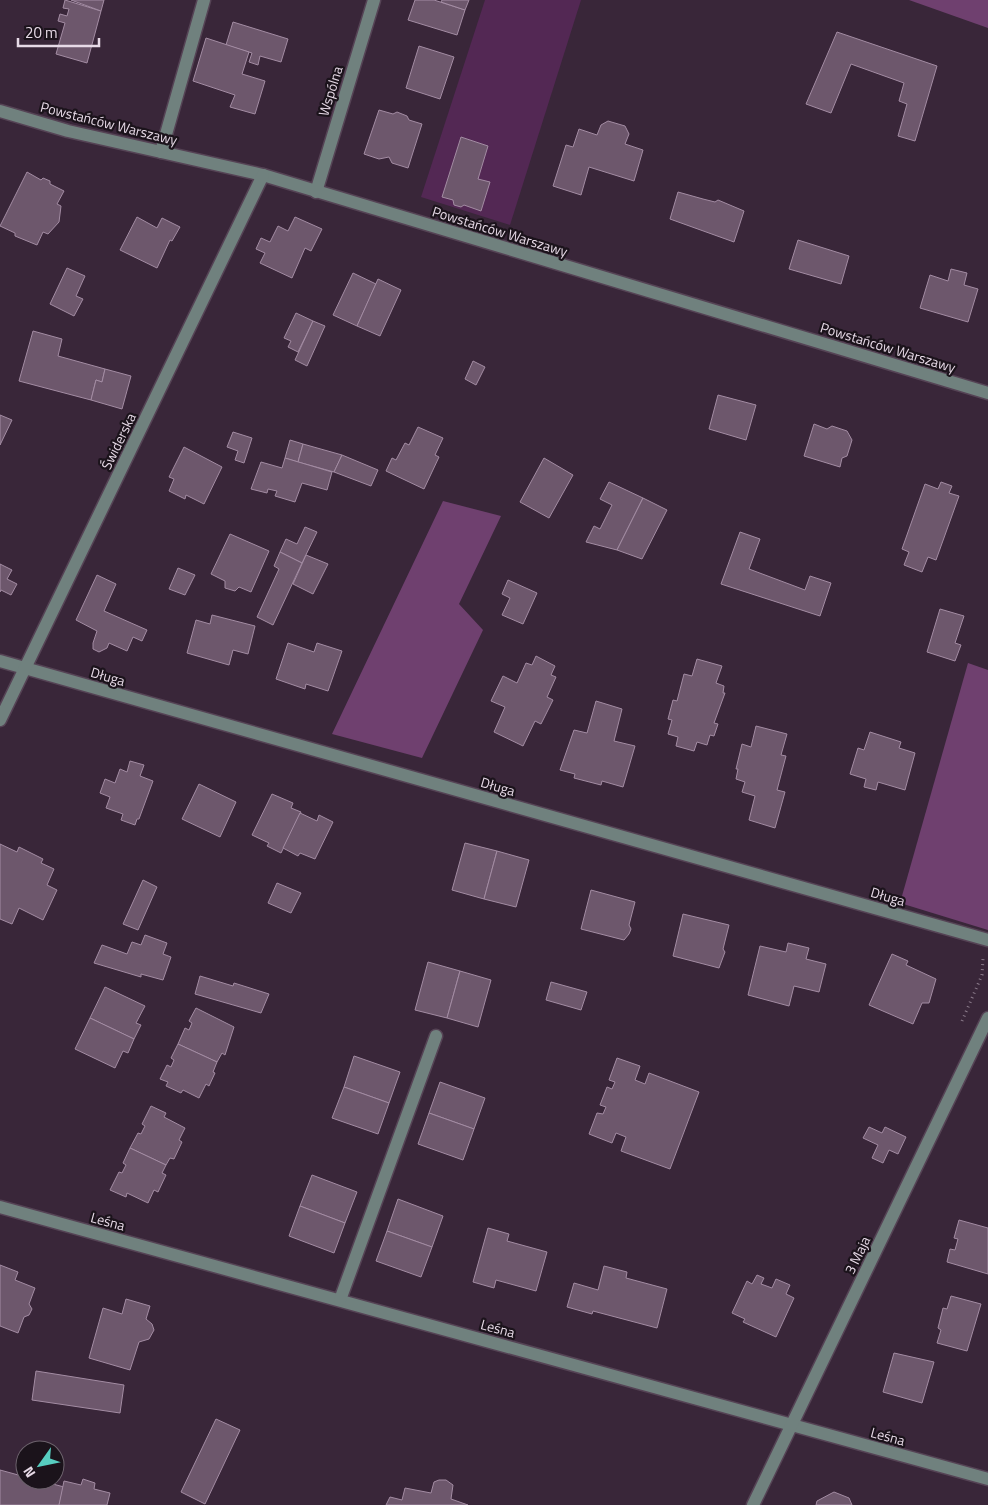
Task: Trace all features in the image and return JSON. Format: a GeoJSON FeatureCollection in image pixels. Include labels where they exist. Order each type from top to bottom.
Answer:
{"type":"FeatureCollection","features":[{"type":"Feature","properties":{"kind":"street"},"geometry":{"type":"LineString","coordinates":[[161,152],[204,0]]}},
{"type":"Feature","properties":{"kind":"street","name":"Wspólna"},"geometry":{"type":"LineString","coordinates":[[316,192],[374,0]]}},
{"type":"Feature","properties":{"kind":"street","name":"Powstańców Warszawy"},"geometry":{"type":"LineString","coordinates":[[0,111],[68,131],[263,175],[988,393]]}},
{"type":"Feature","properties":{"kind":"street","name":"Świderska"},"geometry":{"type":"LineString","coordinates":[[0,720],[263,175]]}},
{"type":"Feature","properties":{"kind":"street","name":"Długa"},"geometry":{"type":"LineString","coordinates":[[0,661],[988,940]]}},
{"type":"Feature","properties":{"kind":"street","name":"3 Maja"},"geometry":{"type":"LineString","coordinates":[[752,1505],[988,1018]]}},
{"type":"Feature","properties":{"kind":"street"},"geometry":{"type":"LineString","coordinates":[[340,1300],[436,1036]]}},
{"type":"Feature","properties":{"kind":"street","name":"Leśna"},"geometry":{"type":"LineString","coordinates":[[0,1207],[988,1479]]}},
{"type":"Feature","properties":{"kind":"shaded area"},"geometry":{"type":"Polygon","coordinates":[[[485,0],[581,0],[510,225],[421,197],[485,0]]]}},
{"type":"Feature","properties":{"kind":"shaded area"},"geometry":{"type":"Polygon","coordinates":[[[909,0],[988,0],[988,28],[909,0]]]}},
{"type":"Feature","properties":{"kind":"shaded area"},"geometry":{"type":"Polygon","coordinates":[[[443,501],[501,516],[459,604],[483,630],[422,758],[332,734],[443,501]]]}},
{"type":"Feature","properties":{"kind":"shaded area"},"geometry":{"type":"Polygon","coordinates":[[[968,663],[988,670],[988,930],[900,903],[968,663]]]}},
{"type":"Feature","properties":{"kind":"building"},"geometry":{"type":"Polygon","coordinates":[[[65,0],[101,11],[87,63],[56,54],[65,23],[58,21],[60,14],[67,16],[69,9],[63,8],[65,0]]]}},
{"type":"Feature","properties":{"kind":"building"},"geometry":{"type":"Polygon","coordinates":[[[71,0],[104,0],[101,11],[71,0]]]}},
{"type":"Feature","properties":{"kind":"building"},"geometry":{"type":"Polygon","coordinates":[[[415,0],[434,0],[465,10],[457,35],[408,20],[415,0]]]}},
{"type":"Feature","properties":{"kind":"building"},"geometry":{"type":"Polygon","coordinates":[[[442,0],[469,0],[465,10],[441,2],[442,0]]]}},
{"type":"Feature","properties":{"kind":"building"},"geometry":{"type":"Polygon","coordinates":[[[233,22],[288,39],[281,62],[260,56],[258,65],[249,62],[252,53],[226,45],[233,22]]]}},
{"type":"Feature","properties":{"kind":"building"},"geometry":{"type":"Polygon","coordinates":[[[837,32],[937,66],[915,141],[898,136],[907,104],[899,101],[904,83],[851,64],[831,113],[806,104],[837,32]]]}},
{"type":"Feature","properties":{"kind":"building"},"geometry":{"type":"Polygon","coordinates":[[[206,38],[249,52],[242,74],[265,81],[255,114],[230,107],[235,95],[193,81],[206,38]]]}},
{"type":"Feature","properties":{"kind":"building"},"geometry":{"type":"Polygon","coordinates":[[[419,46],[454,57],[440,99],[406,88],[419,46]]]}},
{"type":"Feature","properties":{"kind":"building"},"geometry":{"type":"Polygon","coordinates":[[[379,110],[393,114],[397,112],[407,116],[409,120],[422,124],[408,168],[392,163],[389,157],[379,159],[364,154],[379,110]]]}},
{"type":"Feature","properties":{"kind":"building"},"geometry":{"type":"Polygon","coordinates":[[[608,121],[625,126],[629,134],[625,144],[643,150],[634,181],[589,167],[581,195],[553,186],[566,145],[573,147],[579,129],[597,135],[601,125],[608,121]]]}},
{"type":"Feature","properties":{"kind":"building"},"geometry":{"type":"Polygon","coordinates":[[[461,137],[488,146],[478,179],[490,182],[481,211],[464,205],[461,207],[454,205],[453,200],[442,197],[461,137]]]}},
{"type":"Feature","properties":{"kind":"building"},"geometry":{"type":"Polygon","coordinates":[[[27,172],[41,180],[43,178],[50,181],[50,184],[64,191],[57,204],[61,206],[59,222],[48,234],[43,232],[37,245],[15,236],[15,233],[0,226],[27,172]]]}},
{"type":"Feature","properties":{"kind":"building"},"geometry":{"type":"Polygon","coordinates":[[[678,192],[715,202],[718,200],[744,211],[734,242],[670,219],[678,192]]]}},
{"type":"Feature","properties":{"kind":"building"},"geometry":{"type":"Polygon","coordinates":[[[137,217],[157,228],[162,218],[180,227],[172,241],[170,240],[157,268],[120,250],[137,217]]]}},
{"type":"Feature","properties":{"kind":"building"},"geometry":{"type":"Polygon","coordinates":[[[295,217],[322,229],[311,251],[305,248],[292,278],[260,263],[265,253],[256,249],[261,238],[270,242],[278,226],[288,231],[295,217]]]}},
{"type":"Feature","properties":{"kind":"building"},"geometry":{"type":"Polygon","coordinates":[[[798,240],[849,256],[841,284],[789,269],[798,240]]]}},
{"type":"Feature","properties":{"kind":"building"},"geometry":{"type":"Polygon","coordinates":[[[67,268],[85,276],[76,296],[83,299],[74,316],[50,304],[67,268]]]}},
{"type":"Feature","properties":{"kind":"building"},"geometry":{"type":"Polygon","coordinates":[[[951,269],[967,273],[964,285],[978,289],[968,322],[920,308],[930,275],[948,281],[951,269]]]}},
{"type":"Feature","properties":{"kind":"building"},"geometry":{"type":"Polygon","coordinates":[[[353,273],[376,284],[357,326],[333,315],[353,273]]]}},
{"type":"Feature","properties":{"kind":"building"},"geometry":{"type":"Polygon","coordinates":[[[378,279],[401,290],[380,336],[357,326],[378,279]]]}},
{"type":"Feature","properties":{"kind":"building"},"geometry":{"type":"Polygon","coordinates":[[[296,313],[313,321],[298,352],[288,347],[291,341],[284,338],[296,313]]]}},
{"type":"Feature","properties":{"kind":"building"},"geometry":{"type":"Polygon","coordinates":[[[313,321],[325,326],[307,366],[295,360],[313,321]]]}},
{"type":"Feature","properties":{"kind":"building"},"geometry":{"type":"Polygon","coordinates":[[[33,331],[62,339],[58,356],[105,369],[102,382],[96,380],[91,400],[19,381],[33,331]]]}},
{"type":"Feature","properties":{"kind":"building"},"geometry":{"type":"Polygon","coordinates":[[[473,361],[485,367],[476,385],[465,379],[473,361]]]}},
{"type":"Feature","properties":{"kind":"building"},"geometry":{"type":"Polygon","coordinates":[[[105,369],[131,376],[122,409],[91,400],[96,380],[102,382],[105,369]]]}},
{"type":"Feature","properties":{"kind":"building"},"geometry":{"type":"Polygon","coordinates":[[[718,395],[756,405],[746,440],[709,429],[718,395]]]}},
{"type":"Feature","properties":{"kind":"building"},"geometry":{"type":"Polygon","coordinates":[[[0,415],[12,420],[0,445],[0,415]]]}},
{"type":"Feature","properties":{"kind":"building"},"geometry":{"type":"Polygon","coordinates":[[[814,424],[827,429],[832,426],[847,431],[852,440],[847,456],[842,458],[840,467],[804,456],[814,424]]]}},
{"type":"Feature","properties":{"kind":"building"},"geometry":{"type":"Polygon","coordinates":[[[418,427],[443,438],[435,455],[439,457],[424,489],[386,471],[392,458],[396,460],[405,443],[409,445],[418,427]]]}},
{"type":"Feature","properties":{"kind":"building"},"geometry":{"type":"Polygon","coordinates":[[[233,432],[252,438],[244,463],[235,460],[238,451],[227,447],[233,432]]]}},
{"type":"Feature","properties":{"kind":"building"},"geometry":{"type":"Polygon","coordinates":[[[290,440],[303,444],[298,462],[285,458],[290,440]]]}},
{"type":"Feature","properties":{"kind":"building"},"geometry":{"type":"Polygon","coordinates":[[[303,444],[342,455],[334,472],[298,462],[303,444]]]}},
{"type":"Feature","properties":{"kind":"building"},"geometry":{"type":"Polygon","coordinates":[[[184,447],[222,467],[204,504],[186,495],[185,499],[169,491],[174,479],[169,477],[184,447]]]}},
{"type":"Feature","properties":{"kind":"building"},"geometry":{"type":"Polygon","coordinates":[[[342,455],[378,470],[371,486],[334,472],[342,455]]]}},
{"type":"Feature","properties":{"kind":"building"},"geometry":{"type":"Polygon","coordinates":[[[285,458],[332,472],[327,490],[302,483],[295,502],[275,496],[277,491],[268,489],[267,493],[251,489],[261,462],[282,468],[285,458]]]}},
{"type":"Feature","properties":{"kind":"building"},"geometry":{"type":"Polygon","coordinates":[[[544,458],[573,475],[549,518],[520,502],[544,458]]]}},
{"type":"Feature","properties":{"kind":"building"},"geometry":{"type":"Polygon","coordinates":[[[609,482],[643,498],[617,550],[586,542],[594,526],[600,529],[612,505],[600,499],[609,482]]]}},
{"type":"Feature","properties":{"kind":"building"},"geometry":{"type":"Polygon","coordinates":[[[941,482],[952,486],[949,493],[959,496],[936,560],[928,557],[922,572],[904,565],[909,552],[902,549],[925,484],[938,489],[941,482]]]}},
{"type":"Feature","properties":{"kind":"building"},"geometry":{"type":"Polygon","coordinates":[[[643,498],[667,510],[642,559],[617,550],[643,498]]]}},
{"type":"Feature","properties":{"kind":"building"},"geometry":{"type":"Polygon","coordinates":[[[305,527],[317,532],[302,563],[280,552],[286,539],[297,544],[305,527]]]}},
{"type":"Feature","properties":{"kind":"building"},"geometry":{"type":"Polygon","coordinates":[[[740,532],[760,539],[749,569],[805,590],[810,576],[831,583],[820,616],[721,584],[740,532]]]}},
{"type":"Feature","properties":{"kind":"building"},"geometry":{"type":"Polygon","coordinates":[[[230,534],[269,551],[251,592],[239,587],[235,591],[225,588],[225,581],[211,574],[230,534]]]}},
{"type":"Feature","properties":{"kind":"building"},"geometry":{"type":"Polygon","coordinates":[[[280,552],[302,563],[273,625],[257,617],[279,569],[274,566],[280,552]]]}},
{"type":"Feature","properties":{"kind":"building"},"geometry":{"type":"Polygon","coordinates":[[[306,555],[328,564],[313,594],[293,584],[306,555]]]}},
{"type":"Feature","properties":{"kind":"building"},"geometry":{"type":"Polygon","coordinates":[[[0,564],[12,570],[7,579],[17,584],[11,595],[1,590],[0,592],[0,564]]]}},
{"type":"Feature","properties":{"kind":"building"},"geometry":{"type":"Polygon","coordinates":[[[178,568],[195,575],[185,595],[169,589],[178,568]]]}},
{"type":"Feature","properties":{"kind":"building"},"geometry":{"type":"Polygon","coordinates":[[[97,575],[116,584],[104,611],[147,630],[142,641],[133,637],[127,651],[109,643],[107,648],[99,652],[93,649],[97,631],[76,620],[97,575]]]}},
{"type":"Feature","properties":{"kind":"building"},"geometry":{"type":"Polygon","coordinates":[[[508,580],[537,593],[523,624],[502,615],[510,598],[502,594],[508,580]]]}},
{"type":"Feature","properties":{"kind":"building"},"geometry":{"type":"Polygon","coordinates":[[[940,609],[964,616],[955,643],[961,645],[955,661],[927,652],[940,609]]]}},
{"type":"Feature","properties":{"kind":"building"},"geometry":{"type":"Polygon","coordinates":[[[212,615],[255,626],[248,654],[233,650],[229,665],[187,653],[196,620],[210,624],[212,615]]]}},
{"type":"Feature","properties":{"kind":"building"},"geometry":{"type":"Polygon","coordinates":[[[288,643],[314,652],[317,643],[342,651],[328,691],[306,684],[305,689],[276,679],[288,643]]]}},
{"type":"Feature","properties":{"kind":"building"},"geometry":{"type":"Polygon","coordinates":[[[536,656],[555,666],[551,675],[556,677],[547,697],[553,700],[541,724],[535,721],[523,746],[494,732],[505,707],[491,701],[503,676],[517,683],[526,663],[532,665],[536,656]]]}},
{"type":"Feature","properties":{"kind":"building"},"geometry":{"type":"Polygon","coordinates":[[[697,659],[722,666],[716,683],[724,686],[723,693],[725,693],[714,723],[718,724],[714,736],[710,735],[707,745],[697,742],[694,751],[676,746],[678,737],[668,734],[672,720],[668,719],[673,700],[677,701],[684,674],[692,676],[697,659]]]}},
{"type":"Feature","properties":{"kind":"building"},"geometry":{"type":"Polygon","coordinates":[[[596,701],[622,709],[614,741],[635,746],[623,787],[602,781],[601,785],[574,778],[575,774],[560,770],[574,730],[587,733],[596,701]]]}},
{"type":"Feature","properties":{"kind":"building"},"geometry":{"type":"Polygon","coordinates":[[[756,726],[787,734],[781,755],[786,756],[777,790],[785,792],[775,828],[749,820],[755,796],[742,792],[745,782],[736,779],[738,769],[736,769],[742,744],[751,747],[756,726]]]}},
{"type":"Feature","properties":{"kind":"building"},"geometry":{"type":"Polygon","coordinates":[[[870,732],[901,742],[899,748],[915,753],[905,790],[878,782],[876,790],[864,787],[866,779],[850,774],[858,748],[864,750],[870,732]]]}},
{"type":"Feature","properties":{"kind":"building"},"geometry":{"type":"Polygon","coordinates":[[[130,761],[144,765],[140,776],[153,781],[135,825],[121,820],[123,814],[106,808],[110,797],[100,793],[105,779],[115,783],[120,769],[127,772],[130,761]]]}},
{"type":"Feature","properties":{"kind":"building"},"geometry":{"type":"Polygon","coordinates":[[[199,784],[236,802],[220,837],[182,819],[199,784]]]}},
{"type":"Feature","properties":{"kind":"building"},"geometry":{"type":"Polygon","coordinates":[[[272,794],[293,803],[291,808],[301,812],[281,853],[267,846],[269,843],[252,835],[272,794]]]}},
{"type":"Feature","properties":{"kind":"building"},"geometry":{"type":"Polygon","coordinates":[[[300,813],[317,821],[319,815],[333,822],[315,859],[300,853],[298,856],[283,848],[300,813]]]}},
{"type":"Feature","properties":{"kind":"building"},"geometry":{"type":"Polygon","coordinates":[[[465,843],[497,851],[484,899],[452,890],[465,843]]]}},
{"type":"Feature","properties":{"kind":"building"},"geometry":{"type":"Polygon","coordinates":[[[0,844],[17,852],[19,847],[43,859],[41,863],[54,869],[47,885],[57,890],[43,920],[19,908],[12,924],[0,919],[0,844]]]}},
{"type":"Feature","properties":{"kind":"building"},"geometry":{"type":"Polygon","coordinates":[[[497,851],[529,860],[516,907],[484,899],[497,851]]]}},
{"type":"Feature","properties":{"kind":"building"},"geometry":{"type":"Polygon","coordinates":[[[143,880],[157,887],[138,930],[123,924],[143,880]]]}},
{"type":"Feature","properties":{"kind":"building"},"geometry":{"type":"Polygon","coordinates":[[[277,883],[301,893],[291,913],[268,903],[277,883]]]}},
{"type":"Feature","properties":{"kind":"building"},"geometry":{"type":"Polygon","coordinates":[[[591,890],[635,902],[629,925],[631,929],[624,940],[581,929],[591,890]]]}},
{"type":"Feature","properties":{"kind":"building"},"geometry":{"type":"Polygon","coordinates":[[[683,914],[729,925],[723,949],[725,952],[719,968],[673,956],[683,914]]]}},
{"type":"Feature","properties":{"kind":"building"},"geometry":{"type":"Polygon","coordinates":[[[145,935],[167,943],[163,954],[171,957],[163,980],[141,974],[141,977],[94,963],[102,945],[127,954],[132,942],[141,945],[145,935]]]}},
{"type":"Feature","properties":{"kind":"building"},"geometry":{"type":"Polygon","coordinates":[[[788,943],[809,948],[806,959],[826,964],[819,992],[794,986],[789,1006],[748,995],[760,946],[786,952],[788,943]]]}},
{"type":"Feature","properties":{"kind":"building"},"geometry":{"type":"Polygon","coordinates":[[[892,954],[908,961],[906,965],[936,979],[929,1003],[922,1003],[913,1024],[869,1005],[892,954]]]}},
{"type":"Feature","properties":{"kind":"building"},"geometry":{"type":"Polygon","coordinates":[[[428,962],[460,971],[447,1018],[415,1010],[428,962]]]}},
{"type":"Feature","properties":{"kind":"building"},"geometry":{"type":"Polygon","coordinates":[[[460,971],[491,980],[478,1027],[447,1018],[460,971]]]}},
{"type":"Feature","properties":{"kind":"building"},"geometry":{"type":"Polygon","coordinates":[[[200,976],[233,986],[234,983],[269,994],[261,1013],[195,994],[200,976]]]}},
{"type":"Feature","properties":{"kind":"building"},"geometry":{"type":"Polygon","coordinates":[[[551,982],[587,992],[581,1010],[546,1000],[551,982]]]}},
{"type":"Feature","properties":{"kind":"building"},"geometry":{"type":"Polygon","coordinates":[[[105,987],[145,1006],[136,1023],[141,1025],[134,1039],[90,1018],[105,987]]]}},
{"type":"Feature","properties":{"kind":"building"},"geometry":{"type":"Polygon","coordinates":[[[196,1008],[234,1027],[225,1055],[222,1053],[217,1062],[178,1044],[185,1028],[189,1030],[192,1023],[189,1021],[196,1008]]]}},
{"type":"Feature","properties":{"kind":"building"},"geometry":{"type":"Polygon","coordinates":[[[90,1018],[134,1039],[128,1053],[123,1051],[115,1068],[75,1049],[90,1018]]]}},
{"type":"Feature","properties":{"kind":"building"},"geometry":{"type":"Polygon","coordinates":[[[178,1044],[217,1062],[213,1072],[215,1073],[209,1086],[206,1084],[199,1098],[183,1090],[181,1093],[166,1086],[168,1082],[160,1079],[167,1065],[171,1067],[174,1060],[171,1058],[178,1044]]]}},
{"type":"Feature","properties":{"kind":"building"},"geometry":{"type":"Polygon","coordinates":[[[354,1056],[400,1072],[389,1103],[344,1087],[354,1056]]]}},
{"type":"Feature","properties":{"kind":"building"},"geometry":{"type":"Polygon","coordinates":[[[617,1058],[640,1066],[635,1080],[645,1084],[649,1073],[699,1092],[670,1169],[621,1151],[626,1137],[616,1133],[612,1143],[589,1134],[597,1113],[603,1114],[606,1107],[600,1105],[607,1087],[612,1089],[615,1082],[609,1080],[617,1058]]]}},
{"type":"Feature","properties":{"kind":"building"},"geometry":{"type":"Polygon","coordinates":[[[440,1082],[485,1098],[474,1129],[429,1113],[440,1082]]]}},
{"type":"Feature","properties":{"kind":"building"},"geometry":{"type":"Polygon","coordinates":[[[344,1087],[389,1103],[378,1134],[332,1118],[344,1087]]]}},
{"type":"Feature","properties":{"kind":"building"},"geometry":{"type":"Polygon","coordinates":[[[151,1106],[166,1113],[164,1117],[185,1128],[179,1140],[182,1142],[174,1159],[170,1158],[166,1165],[130,1148],[138,1133],[141,1134],[145,1126],[142,1124],[151,1106]]]}},
{"type":"Feature","properties":{"kind":"building"},"geometry":{"type":"Polygon","coordinates":[[[429,1113],[474,1129],[463,1160],[418,1144],[429,1113]]]}},
{"type":"Feature","properties":{"kind":"building"},"geometry":{"type":"Polygon","coordinates":[[[869,1127],[882,1133],[885,1127],[906,1137],[898,1154],[889,1150],[883,1163],[872,1158],[878,1145],[863,1138],[869,1127]]]}},
{"type":"Feature","properties":{"kind":"building"},"geometry":{"type":"Polygon","coordinates":[[[130,1148],[166,1165],[162,1173],[166,1175],[158,1192],[154,1190],[148,1203],[127,1193],[126,1197],[110,1190],[119,1172],[122,1173],[126,1165],[123,1163],[130,1148]]]}},
{"type":"Feature","properties":{"kind":"building"},"geometry":{"type":"Polygon","coordinates":[[[312,1175],[357,1192],[345,1223],[300,1206],[312,1175]]]}},
{"type":"Feature","properties":{"kind":"building"},"geometry":{"type":"Polygon","coordinates":[[[398,1199],[443,1216],[432,1247],[387,1231],[398,1199]]]}},
{"type":"Feature","properties":{"kind":"building"},"geometry":{"type":"Polygon","coordinates":[[[300,1206],[345,1223],[334,1253],[289,1236],[300,1206]]]}},
{"type":"Feature","properties":{"kind":"building"},"geometry":{"type":"Polygon","coordinates":[[[959,1220],[988,1228],[988,1274],[947,1262],[950,1249],[955,1250],[958,1239],[954,1238],[959,1220]]]}},
{"type":"Feature","properties":{"kind":"building"},"geometry":{"type":"Polygon","coordinates":[[[488,1228],[509,1234],[507,1241],[547,1252],[536,1291],[496,1280],[494,1288],[473,1282],[488,1228]]]}},
{"type":"Feature","properties":{"kind":"building"},"geometry":{"type":"Polygon","coordinates":[[[387,1231],[432,1247],[421,1277],[376,1261],[387,1231]]]}},
{"type":"Feature","properties":{"kind":"building"},"geometry":{"type":"Polygon","coordinates":[[[0,1265],[18,1272],[15,1280],[35,1288],[29,1304],[32,1309],[29,1315],[24,1317],[18,1333],[0,1326],[0,1265]]]}},
{"type":"Feature","properties":{"kind":"building"},"geometry":{"type":"Polygon","coordinates":[[[604,1266],[627,1272],[626,1278],[667,1289],[657,1328],[593,1311],[592,1314],[567,1307],[574,1283],[598,1290],[604,1266]]]}},
{"type":"Feature","properties":{"kind":"building"},"geometry":{"type":"Polygon","coordinates":[[[757,1275],[764,1278],[761,1284],[772,1288],[776,1279],[790,1285],[786,1294],[794,1298],[776,1337],[743,1322],[745,1319],[732,1313],[747,1281],[752,1284],[757,1275]]]}},
{"type":"Feature","properties":{"kind":"building"},"geometry":{"type":"Polygon","coordinates":[[[951,1296],[981,1304],[967,1351],[937,1343],[941,1330],[938,1328],[943,1308],[947,1309],[951,1296]]]}},
{"type":"Feature","properties":{"kind":"building"},"geometry":{"type":"Polygon","coordinates":[[[126,1299],[150,1306],[146,1319],[152,1324],[154,1330],[149,1339],[139,1342],[130,1370],[89,1358],[103,1308],[122,1314],[126,1299]]]}},
{"type":"Feature","properties":{"kind":"building"},"geometry":{"type":"Polygon","coordinates":[[[894,1353],[934,1362],[922,1403],[883,1392],[894,1353]]]}},
{"type":"Feature","properties":{"kind":"building"},"geometry":{"type":"Polygon","coordinates":[[[36,1371],[124,1385],[120,1413],[32,1400],[36,1371]]]}},
{"type":"Feature","properties":{"kind":"building"},"geometry":{"type":"Polygon","coordinates":[[[216,1419],[240,1430],[205,1504],[181,1492],[216,1419]]]}},
{"type":"Feature","properties":{"kind":"building"},"geometry":{"type":"Polygon","coordinates":[[[0,1470],[15,1474],[15,1490],[63,1490],[59,1505],[0,1505],[0,1470]]]}},
{"type":"Feature","properties":{"kind":"building"},"geometry":{"type":"Polygon","coordinates":[[[83,1479],[95,1483],[94,1489],[110,1493],[107,1505],[59,1505],[62,1490],[65,1490],[65,1481],[81,1485],[83,1479]]]}},
{"type":"Feature","properties":{"kind":"building"},"geometry":{"type":"Polygon","coordinates":[[[446,1480],[453,1485],[451,1499],[468,1505],[386,1505],[390,1497],[402,1500],[405,1488],[431,1493],[434,1482],[446,1480]]]}},
{"type":"Feature","properties":{"kind":"building"},"geometry":{"type":"Polygon","coordinates":[[[834,1492],[849,1498],[852,1505],[816,1505],[817,1501],[834,1492]]]}}]}
